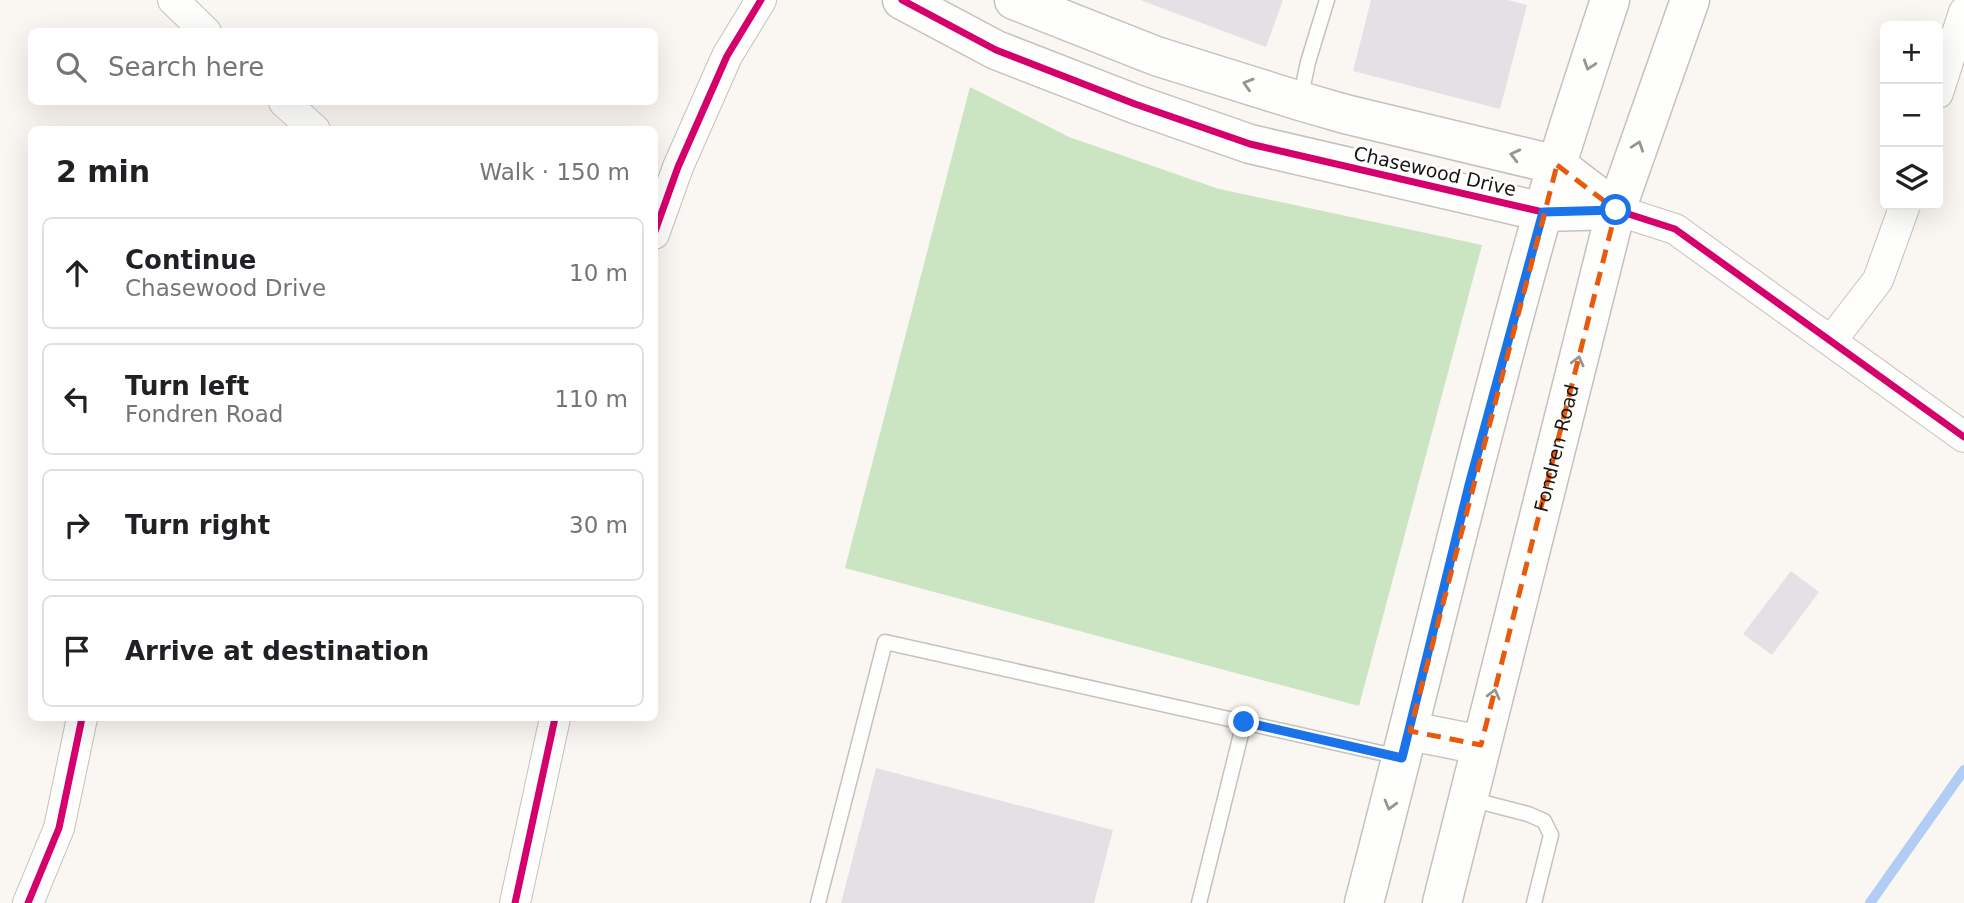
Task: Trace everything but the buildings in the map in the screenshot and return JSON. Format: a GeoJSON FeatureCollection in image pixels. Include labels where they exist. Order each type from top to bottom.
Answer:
{"type":"FeatureCollection","features":[{"type":"Feature","properties":{"kind":"main road","name":"Chasewood Drive"},"geometry":{"type":"LineString","coordinates":[[902,0],[996,50],[1135,104],[1250,144],[1543,212],[1616,210]]}},
{"type":"Feature","properties":{"kind":"main road","name":"Chasewood Drive"},"geometry":{"type":"LineString","coordinates":[[1014,0],[1156,56],[1345,114],[1557,165],[1616,210]]}},
{"type":"Feature","properties":{"kind":"main road"},"geometry":{"type":"LineString","coordinates":[[1364,903],[1469,485],[1543,212],[1610,0]]}},
{"type":"Feature","properties":{"kind":"main road","name":"Fondren Road"},"geometry":{"type":"LineString","coordinates":[[1442,903],[1616,210],[1690,0]]}},
{"type":"Feature","properties":{"kind":"main road"},"geometry":{"type":"LineString","coordinates":[[1135,104],[1156,56]]}},
{"type":"Feature","properties":{"kind":"main road"},"geometry":{"type":"LineString","coordinates":[[1406,744],[1481,745]]}},
{"type":"Feature","properties":{"kind":"street"},"geometry":{"type":"LineString","coordinates":[[173,0],[202,28]]}},
{"type":"Feature","properties":{"kind":"street"},"geometry":{"type":"LineString","coordinates":[[658,223],[678,167],[727,56],[761,0]]}},
{"type":"Feature","properties":{"kind":"street"},"geometry":{"type":"LineString","coordinates":[[1941,84],[1964,12]]}},
{"type":"Feature","properties":{"kind":"street"},"geometry":{"type":"LineString","coordinates":[[287,105],[311,126]]}},
{"type":"Feature","properties":{"kind":"street","name":"Chasewood Drive"},"geometry":{"type":"LineString","coordinates":[[1616,210],[1675,229],[1964,437]]}},
{"type":"Feature","properties":{"kind":"street"},"geometry":{"type":"LineString","coordinates":[[1831,341],[1878,280],[1903,210]]}},
{"type":"Feature","properties":{"kind":"street"},"geometry":{"type":"LineString","coordinates":[[28,903],[59,828],[81,721]]}},
{"type":"Feature","properties":{"kind":"street"},"geometry":{"type":"LineString","coordinates":[[515,903],[554,721]]}},
{"type":"Feature","properties":{"kind":"lane"},"geometry":{"type":"LineString","coordinates":[[1300,100],[1308,62],[1327,0]]}},
{"type":"Feature","properties":{"kind":"lane"},"geometry":{"type":"LineString","coordinates":[[818,903],[885,642],[1244,722],[1406,744]]}},
{"type":"Feature","properties":{"kind":"lane"},"geometry":{"type":"LineString","coordinates":[[1199,903],[1244,722]]}},
{"type":"Feature","properties":{"kind":"lane"},"geometry":{"type":"LineString","coordinates":[[1468,799],[1528,814],[1544,821],[1551,835],[1534,903]]}},
{"type":"Feature","properties":{"kind":"highlighted area"},"geometry":{"type":"Polygon","coordinates":[[[1557,165],[1616,210],[1481,745],[1410,731],[1557,165]]]}},
{"type":"Feature","properties":{"kind":"green space"},"geometry":{"type":"Polygon","coordinates":[[[970,87],[1069,137],[1219,189],[1482,245],[1359,706],[845,568],[970,87]]]}},
{"type":"Feature","properties":{"kind":"waterway"},"geometry":{"type":"LineString","coordinates":[[1870,903],[1964,770]]}},
{"type":"Feature","properties":{"kind":"cycle path"},"geometry":{"type":"LineString","coordinates":[[658,223],[678,167],[727,56],[761,0]]}},
{"type":"Feature","properties":{"kind":"cycle path"},"geometry":{"type":"LineString","coordinates":[[902,0],[996,50],[1135,104],[1250,144],[1543,212],[1616,210],[1675,229],[1964,437]]}},
{"type":"Feature","properties":{"kind":"cycle path"},"geometry":{"type":"LineString","coordinates":[[28,903],[59,828],[81,721]]}},
{"type":"Feature","properties":{"kind":"cycle path"},"geometry":{"type":"LineString","coordinates":[[515,903],[554,721]]}},
{"type":"Feature","properties":{"kind":"route"},"geometry":{"type":"LineString","coordinates":[[1244,722],[1402,758],[1469,485],[1543,212],[1616,210]]}}]}
